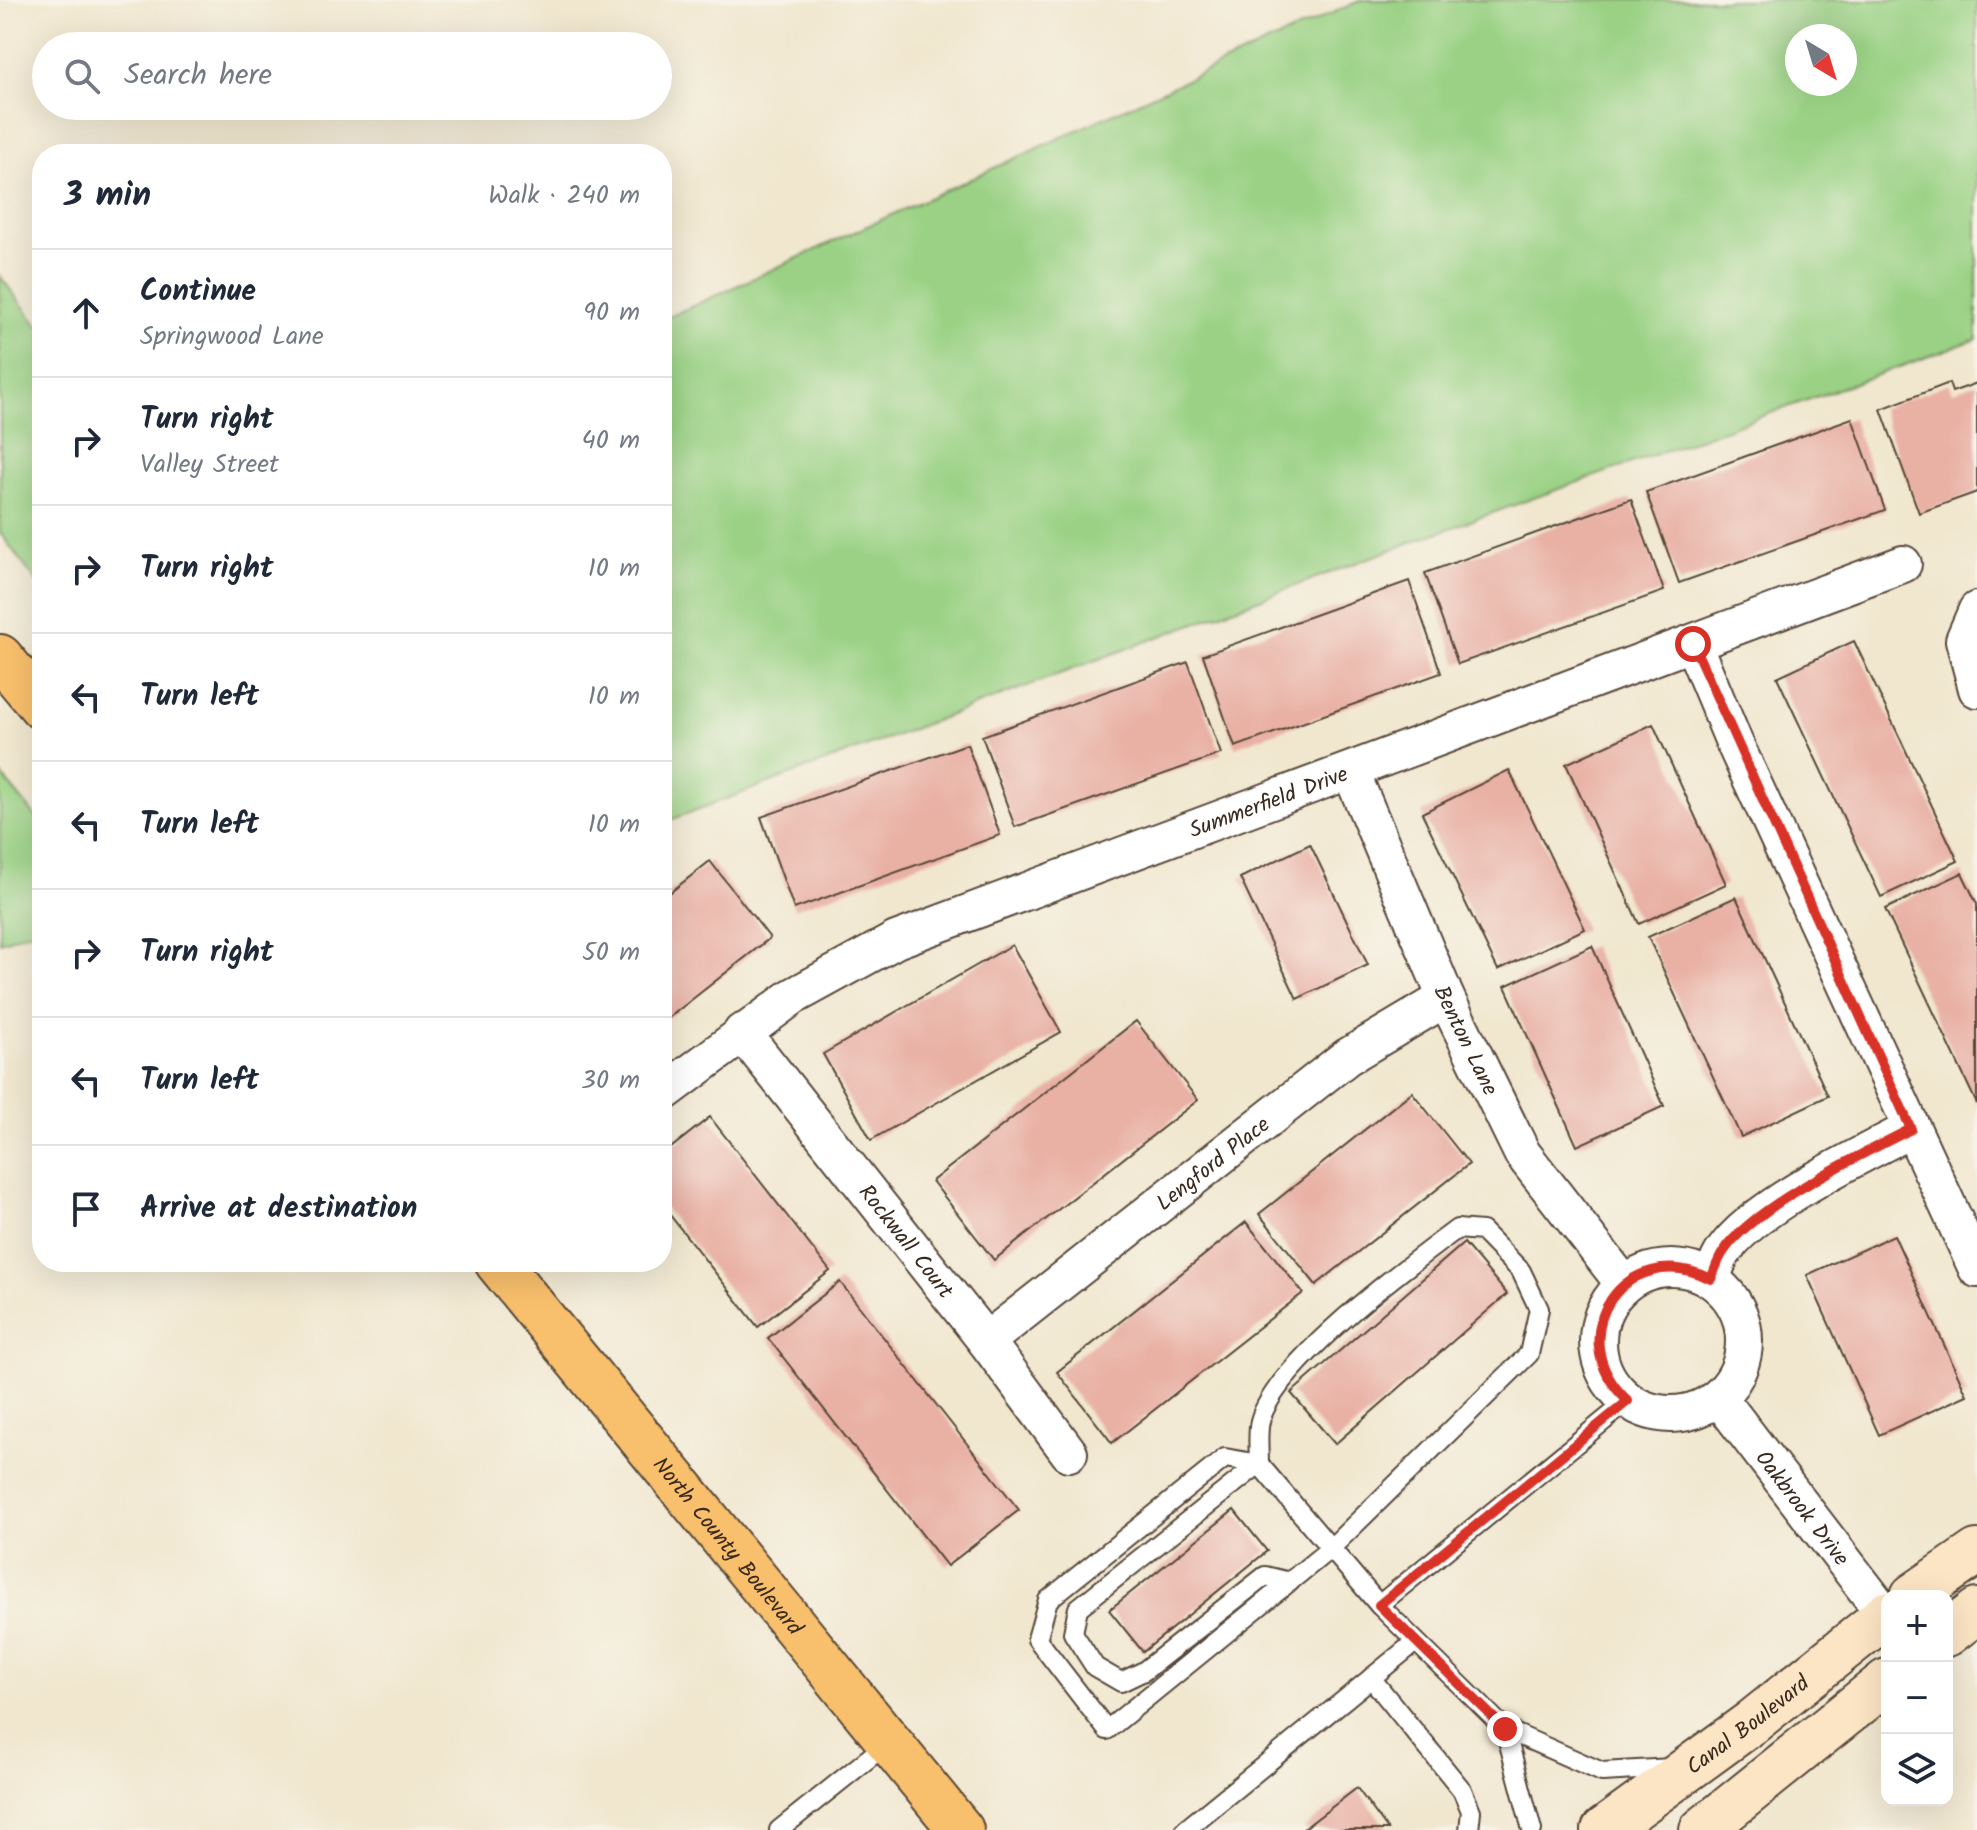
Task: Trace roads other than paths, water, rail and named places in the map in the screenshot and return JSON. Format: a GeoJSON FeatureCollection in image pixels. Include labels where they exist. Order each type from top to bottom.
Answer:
{"type":"FeatureCollection","features":[{"type":"Feature","properties":{"kind":"main road"},"geometry":{"type":"LineString","coordinates":[[0,657],[32,695]]}},
{"type":"Feature","properties":{"kind":"main road","name":"North County Boulevard"},"geometry":{"type":"LineString","coordinates":[[505,1272],[961,1830]]}},
{"type":"Feature","properties":{"kind":"main road","name":"Canal Boulevard"},"geometry":{"type":"LineString","coordinates":[[1923,1590],[1977,1552]]}},
{"type":"Feature","properties":{"kind":"main road"},"geometry":{"type":"LineString","coordinates":[[1953,1629],[1977,1611]]}},
{"type":"Feature","properties":{"kind":"main road","name":"Canal Boulevard"},"geometry":{"type":"LineString","coordinates":[[1604,1830],[1751,1723],[1881,1620]]}},
{"type":"Feature","properties":{"kind":"main road"},"geometry":{"type":"LineString","coordinates":[[1702,1830],[1881,1686]]}},
{"type":"Feature","properties":{"kind":"street","name":"Summerfield Drive"},"geometry":{"type":"LineString","coordinates":[[672,1086],[742,1032],[831,973],[896,940],[1903,564]]}},
{"type":"Feature","properties":{"kind":"street"},"geometry":{"type":"LineString","coordinates":[[1970,625],[1977,689]]}},
{"type":"Feature","properties":{"kind":"street"},"geometry":{"type":"LineString","coordinates":[[1693,644],[1977,1269]]}},
{"type":"Feature","properties":{"kind":"street","name":"Benton Lane"},"geometry":{"type":"LineString","coordinates":[[1351,772],[1446,998],[1522,1153],[1624,1284]]}},
{"type":"Feature","properties":{"kind":"street","name":"Lengford Place"},"geometry":{"type":"LineString","coordinates":[[986,1341],[1347,1057],[1446,998]]}},
{"type":"Feature","properties":{"kind":"street","name":"Rockwall Court"},"geometry":{"type":"LineString","coordinates":[[742,1032],[986,1341],[1069,1453]]}},
{"type":"Feature","properties":{"kind":"street"},"geometry":{"type":"LineString","coordinates":[[1711,1279],[1724,1250],[1754,1222],[1825,1175],[1911,1129]]}},
{"type":"Feature","properties":{"kind":"street"},"geometry":{"type":"LineString","coordinates":[[1677,1268],[1711,1279],[1736,1306],[1745,1340],[1737,1375],[1719,1398],[1697,1410],[1679,1415],[1643,1410],[1628,1401],[1603,1372],[1598,1343],[1602,1315],[1624,1284],[1640,1274],[1677,1268]]}},
{"type":"Feature","properties":{"kind":"street","name":"Oakbrook Drive"},"geometry":{"type":"LineString","coordinates":[[1719,1398],[1881,1596]]}},
{"type":"Feature","properties":{"kind":"lane"},"geometry":{"type":"LineString","coordinates":[[1259,1464],[1260,1421],[1289,1370],[1415,1260],[1457,1229],[1482,1231],[1521,1271],[1539,1309],[1529,1354],[1331,1548],[1107,1730],[1037,1639],[1048,1600],[1225,1458],[1259,1464],[1331,1548],[1379,1605],[1414,1643],[1505,1729],[1602,1772],[1688,1768]]}},
{"type":"Feature","properties":{"kind":"lane"},"geometry":{"type":"LineString","coordinates":[[1379,1605],[1628,1401]]}},
{"type":"Feature","properties":{"kind":"lane"},"geometry":{"type":"LineString","coordinates":[[1259,1464],[1078,1608],[1073,1633],[1095,1667],[1121,1682],[1144,1671],[1265,1576],[1290,1582]]}},
{"type":"Feature","properties":{"kind":"lane"},"geometry":{"type":"LineString","coordinates":[[1185,1830],[1414,1643]]}},
{"type":"Feature","properties":{"kind":"lane"},"geometry":{"type":"LineString","coordinates":[[1371,1678],[1462,1790],[1471,1811],[1469,1830]]}},
{"type":"Feature","properties":{"kind":"lane"},"geometry":{"type":"LineString","coordinates":[[1505,1729],[1532,1830]]}},
{"type":"Feature","properties":{"kind":"lane"},"geometry":{"type":"LineString","coordinates":[[779,1830],[890,1742]]}}]}
